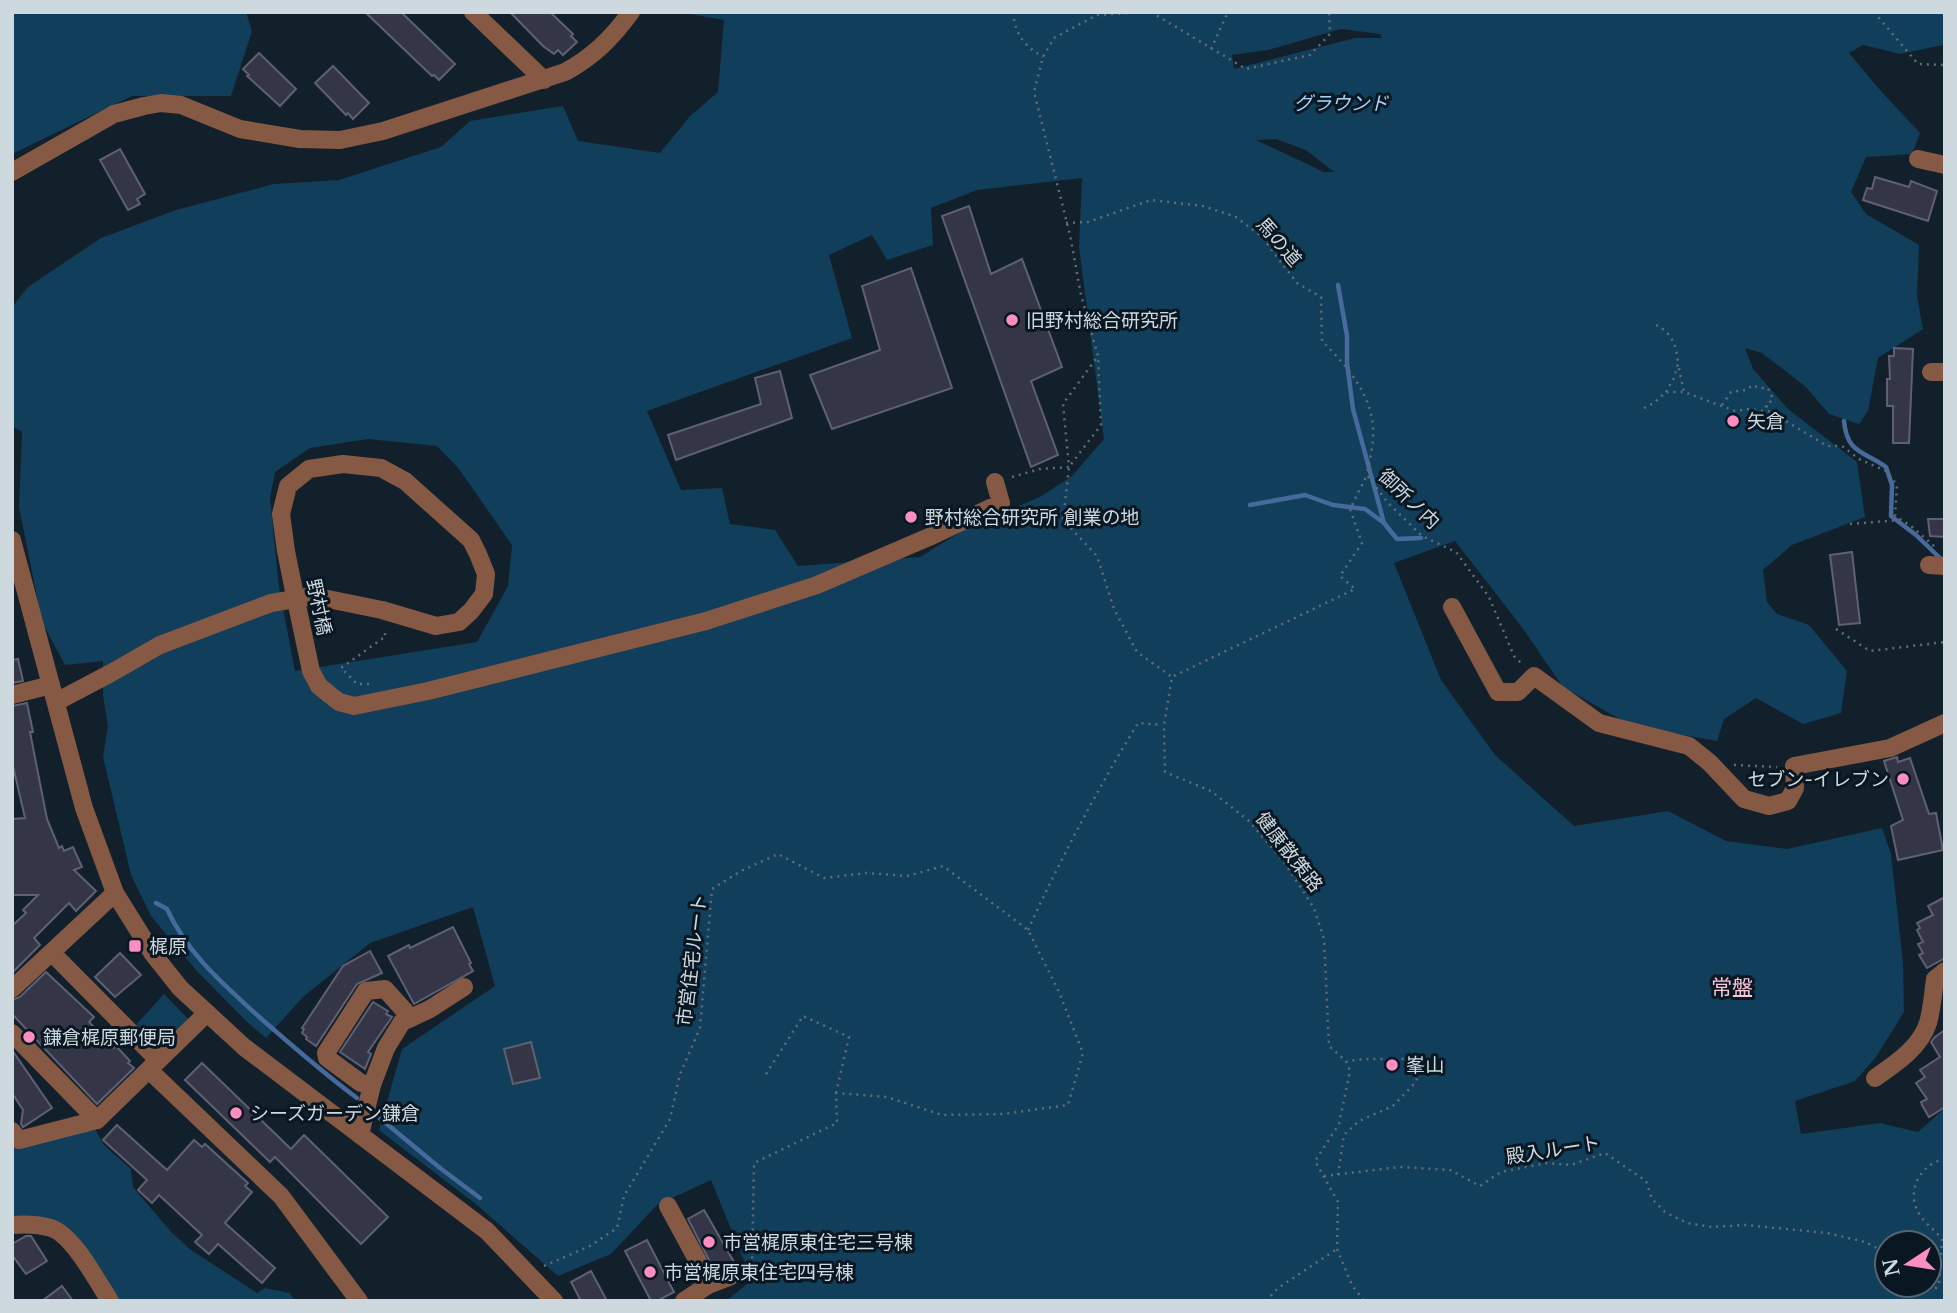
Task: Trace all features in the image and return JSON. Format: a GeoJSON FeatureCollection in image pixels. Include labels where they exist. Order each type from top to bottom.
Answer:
{"type":"FeatureCollection","features":[{"type":"Feature","properties":{"kind":"street"},"geometry":{"type":"LineString","coordinates":[[473,12],[544,80]]}},
{"type":"Feature","properties":{"kind":"street"},"geometry":{"type":"LineString","coordinates":[[12,172],[114,114],[161,103],[181,105],[240,129],[300,139],[340,140],[383,131],[544,80],[586,60],[618,30],[631,12]]}},
{"type":"Feature","properties":{"kind":"street"},"geometry":{"type":"LineString","coordinates":[[1918,159],[1945,165]]}},
{"type":"Feature","properties":{"kind":"street","name":"野村橋"},"geometry":{"type":"LineString","coordinates":[[12,695],[53,693],[111,673],[160,645],[271,603],[307,597],[374,609],[436,626],[459,622],[484,594],[486,574],[471,540],[405,481],[381,468],[342,464],[309,469],[288,486],[281,514],[286,551],[312,671],[319,686],[339,702],[354,706],[428,691],[706,621],[817,585],[1001,503],[995,482]]}},
{"type":"Feature","properties":{"kind":"street"},"geometry":{"type":"LineString","coordinates":[[12,540],[84,808],[115,893],[153,954],[180,988],[244,1047],[487,1231],[554,1301]]}},
{"type":"Feature","properties":{"kind":"street"},"geometry":{"type":"LineString","coordinates":[[1452,607],[1498,692],[1518,692],[1534,676],[1599,723],[1689,746],[1710,763],[1744,799],[1769,806],[1788,801],[1796,788],[1794,766],[1890,748],[1945,723]]}},
{"type":"Feature","properties":{"kind":"street"},"geometry":{"type":"LineString","coordinates":[[12,989],[115,893]]}},
{"type":"Feature","properties":{"kind":"street"},"geometry":{"type":"LineString","coordinates":[[52,953],[154,1065],[281,1196],[359,1301]]}},
{"type":"Feature","properties":{"kind":"street"},"geometry":{"type":"LineString","coordinates":[[1875,1078],[1902,1059],[1922,1036],[1928,1025],[1935,979],[1945,971]]}},
{"type":"Feature","properties":{"kind":"street"},"geometry":{"type":"LineString","coordinates":[[360,1135],[372,1085],[386,1048],[402,1022],[430,1009],[464,987]]}},
{"type":"Feature","properties":{"kind":"street"},"geometry":{"type":"LineString","coordinates":[[372,1085],[361,1083],[327,1058],[326,1053],[366,991],[385,989],[411,1018]]}},
{"type":"Feature","properties":{"kind":"street"},"geometry":{"type":"LineString","coordinates":[[12,1131],[19,1140],[97,1120],[207,1013]]}},
{"type":"Feature","properties":{"kind":"street"},"geometry":{"type":"LineString","coordinates":[[12,1033],[97,1120]]}},
{"type":"Feature","properties":{"kind":"street"},"geometry":{"type":"LineString","coordinates":[[668,1206],[708,1285]]}},
{"type":"Feature","properties":{"kind":"street"},"geometry":{"type":"LineString","coordinates":[[12,1225],[29,1224],[53,1228],[71,1243],[110,1301]]}},
{"type":"Feature","properties":{"kind":"street"},"geometry":{"type":"LineString","coordinates":[[684,1301],[708,1285],[731,1276]]}},
{"type":"Feature","properties":{"kind":"path"},"geometry":{"type":"LineString","coordinates":[[1013,12],[1014,28],[1027,47],[1043,57]]}},
{"type":"Feature","properties":{"kind":"path"},"geometry":{"type":"LineString","coordinates":[[995,482],[1040,469],[1069,467],[1101,425],[1098,356],[1081,295],[1034,92],[1043,57],[1054,38],[1097,15],[1150,12],[1246,69],[1310,55],[1330,34],[1329,12]]}},
{"type":"Feature","properties":{"kind":"path"},"geometry":{"type":"LineString","coordinates":[[1211,49],[1228,12]]}},
{"type":"Feature","properties":{"kind":"path"},"geometry":{"type":"LineString","coordinates":[[1874,12],[1918,64],[1945,65]]}},
{"type":"Feature","properties":{"kind":"path","name":"馬の道"},"geometry":{"type":"LineString","coordinates":[[1066,223],[1088,222],[1151,200],[1203,206],[1236,217],[1261,236],[1297,283],[1321,297],[1322,341],[1338,357],[1371,409],[1374,433],[1367,475]]}},
{"type":"Feature","properties":{"kind":"path"},"geometry":{"type":"LineString","coordinates":[[1657,325],[1666,330],[1674,341],[1684,392]]}},
{"type":"Feature","properties":{"kind":"path"},"geometry":{"type":"LineString","coordinates":[[1098,356],[1063,404],[1069,467],[1063,520],[1097,556],[1114,609],[1137,652],[1172,677]]}},
{"type":"Feature","properties":{"kind":"path"},"geometry":{"type":"LineString","coordinates":[[1644,408],[1666,392],[1678,364]]}},
{"type":"Feature","properties":{"kind":"path"},"geometry":{"type":"LineString","coordinates":[[1722,405],[1731,392],[1746,390],[1753,385],[1768,388],[1773,399],[1766,406],[1771,412],[1826,446],[1842,446],[1859,459],[1886,471],[1897,485],[1895,516],[1911,526],[1938,561]]}},
{"type":"Feature","properties":{"kind":"path"},"geometry":{"type":"LineString","coordinates":[[1666,392],[1684,392],[1735,411],[1749,409],[1771,412]]}},
{"type":"Feature","properties":{"kind":"path","name":"御所ノ内"},"geometry":{"type":"LineString","coordinates":[[1172,677],[1355,589],[1340,576],[1362,542],[1350,509],[1367,475],[1388,503],[1422,536],[1455,552],[1489,597],[1514,656],[1534,676]]}},
{"type":"Feature","properties":{"kind":"path"},"geometry":{"type":"LineString","coordinates":[[1850,524],[1900,520]]}},
{"type":"Feature","properties":{"kind":"path"},"geometry":{"type":"LineString","coordinates":[[369,684],[358,684],[341,668],[386,636],[374,609]]}},
{"type":"Feature","properties":{"kind":"path"},"geometry":{"type":"LineString","coordinates":[[1836,629],[1870,651],[1945,642]]}},
{"type":"Feature","properties":{"kind":"path","name":"健康散策路"},"geometry":{"type":"LineString","coordinates":[[1172,677],[1164,725],[1165,772],[1211,791],[1249,821],[1284,862],[1314,908],[1324,939],[1329,1046],[1346,1062]]}},
{"type":"Feature","properties":{"kind":"path"},"geometry":{"type":"LineString","coordinates":[[836,1093],[887,1097],[942,1115],[1003,1114],[1068,1105],[1083,1054],[1059,992],[1028,930],[1058,864],[1138,723],[1164,725]]}},
{"type":"Feature","properties":{"kind":"path"},"geometry":{"type":"LineString","coordinates":[[1710,763],[1754,767],[1794,766]]}},
{"type":"Feature","properties":{"kind":"path","name":"市営住宅ルート"},"geometry":{"type":"LineString","coordinates":[[528,1272],[590,1246],[617,1228],[624,1196],[670,1119],[680,1074],[700,1028],[712,889],[741,871],[778,854],[824,878],[866,873],[907,876],[943,866],[1028,930]]}},
{"type":"Feature","properties":{"kind":"path"},"geometry":{"type":"LineString","coordinates":[[731,1276],[752,1264],[754,1163],[836,1123],[836,1093],[849,1037],[803,1016],[766,1074]]}},
{"type":"Feature","properties":{"kind":"path"},"geometry":{"type":"LineString","coordinates":[[1338,1175],[1344,1135],[1359,1121],[1393,1106],[1416,1082],[1423,1059],[1367,1059],[1346,1062],[1350,1070],[1339,1124],[1315,1161],[1338,1202],[1337,1249],[1352,1284],[1364,1301]]}},
{"type":"Feature","properties":{"kind":"path","name":"殿入ルート"},"geometry":{"type":"LineString","coordinates":[[1324,1176],[1400,1167],[1450,1170],[1480,1186],[1501,1172],[1548,1163],[1570,1165],[1605,1153],[1646,1181],[1652,1199],[1665,1212],[1687,1223],[1712,1227],[1745,1225],[1827,1233],[1873,1246]]}},
{"type":"Feature","properties":{"kind":"path"},"geometry":{"type":"LineString","coordinates":[[1932,1229],[1918,1213],[1914,1203],[1915,1186],[1921,1172],[1930,1164],[1945,1159]]}},
{"type":"Feature","properties":{"kind":"path"},"geometry":{"type":"LineString","coordinates":[[1266,1301],[1278,1288],[1337,1249]]}},
{"type":"Feature","properties":{"kind":"green space"},"geometry":{"type":"Polygon","coordinates":[[[12,12],[246,12],[252,31],[231,96],[132,96],[12,154],[12,12]]]}},
{"type":"Feature","properties":{"kind":"green space","name":"グラウンド"},"geometry":{"type":"Polygon","coordinates":[[[678,12],[1945,12],[1943,45],[1900,54],[1863,45],[1849,53],[1920,133],[1912,154],[1866,157],[1851,192],[1866,214],[1919,245],[1917,296],[1923,329],[1878,358],[1868,411],[1859,424],[1829,414],[1806,387],[1762,353],[1745,348],[1753,369],[1788,409],[1857,462],[1865,517],[1792,545],[1763,570],[1767,602],[1777,614],[1809,625],[1847,671],[1841,713],[1803,724],[1756,698],[1724,719],[1717,741],[1632,726],[1563,687],[1521,626],[1455,541],[1394,563],[1441,680],[1495,755],[1574,826],[1668,811],[1726,841],[1787,849],[1882,828],[1891,854],[1903,963],[1904,1012],[1876,1057],[1855,1081],[1795,1101],[1801,1134],[1880,1123],[1918,1132],[1945,1108],[1945,1301],[726,1301],[752,1280],[711,1180],[657,1205],[611,1254],[558,1276],[477,1205],[379,1130],[402,1049],[495,986],[473,907],[370,943],[303,997],[266,1038],[247,1022],[196,970],[151,916],[131,875],[103,757],[108,726],[103,695],[103,661],[65,665],[42,622],[19,507],[22,432],[12,426],[12,307],[28,287],[101,238],[176,210],[274,184],[339,180],[441,147],[470,121],[563,106],[578,141],[660,153],[690,116],[718,92],[724,20],[678,12]],[[1341,29],[1268,50],[1232,55],[1234,69],[1355,38],[1382,38],[1380,34],[1341,29]],[[1276,139],[1256,140],[1324,172],[1334,172],[1306,150],[1276,139]],[[1082,178],[977,190],[931,208],[933,245],[887,260],[872,235],[829,255],[852,338],[647,411],[681,490],[722,488],[730,524],[775,530],[798,566],[920,557],[970,526],[1040,497],[1072,476],[1104,439],[1079,247],[1082,178]],[[368,439],[310,448],[275,472],[270,498],[279,587],[295,671],[477,642],[508,586],[512,545],[459,469],[437,446],[368,439]]]}},
{"type":"Feature","properties":{"kind":"green space"},"geometry":{"type":"Polygon","coordinates":[[[164,994],[191,1022],[164,1048],[156,1048],[135,1026],[164,994]]]}},
{"type":"Feature","properties":{"kind":"green space"},"geometry":{"type":"Polygon","coordinates":[[[90,1128],[95,1129],[104,1145],[131,1169],[133,1187],[172,1233],[191,1250],[257,1293],[265,1288],[290,1293],[295,1301],[117,1301],[83,1252],[12,1219],[12,1149],[90,1128]]]}},
{"type":"Feature","properties":{"kind":"building"},"geometry":{"type":"Polygon","coordinates":[[[365,12],[401,12],[455,64],[439,80],[432,76],[365,12]]]}},
{"type":"Feature","properties":{"kind":"building"},"geometry":{"type":"Polygon","coordinates":[[[510,12],[550,12],[573,34],[571,36],[577,42],[563,55],[558,50],[554,54],[510,12]]]}},
{"type":"Feature","properties":{"kind":"building"},"geometry":{"type":"Polygon","coordinates":[[[259,53],[296,89],[280,106],[247,76],[249,75],[243,69],[259,53]]]}},
{"type":"Feature","properties":{"kind":"building"},"geometry":{"type":"Polygon","coordinates":[[[333,66],[369,103],[353,119],[315,83],[333,66]]]}},
{"type":"Feature","properties":{"kind":"building"},"geometry":{"type":"Polygon","coordinates":[[[120,149],[145,194],[137,199],[140,204],[128,210],[100,160],[120,149]]]}},
{"type":"Feature","properties":{"kind":"building"},"geometry":{"type":"Polygon","coordinates":[[[1875,177],[1909,187],[1911,181],[1937,191],[1928,221],[1863,200],[1867,188],[1872,189],[1875,177]]]}},
{"type":"Feature","properties":{"kind":"building","name":"旧野村総合研究所"},"geometry":{"type":"Polygon","coordinates":[[[969,206],[991,274],[1022,259],[1062,367],[1031,381],[1058,455],[1031,467],[942,216],[969,206]]]}},
{"type":"Feature","properties":{"kind":"building"},"geometry":{"type":"Polygon","coordinates":[[[911,268],[952,388],[832,429],[810,375],[880,350],[862,286],[911,268]]]}},
{"type":"Feature","properties":{"kind":"building"},"geometry":{"type":"Polygon","coordinates":[[[1894,348],[1913,349],[1909,443],[1893,443],[1893,406],[1887,406],[1889,356],[1894,356],[1894,348]]]}},
{"type":"Feature","properties":{"kind":"building"},"geometry":{"type":"Polygon","coordinates":[[[780,371],[792,418],[676,460],[668,435],[761,404],[755,378],[780,371]]]}},
{"type":"Feature","properties":{"kind":"building"},"geometry":{"type":"Polygon","coordinates":[[[1928,519],[1945,519],[1945,537],[1930,536],[1928,519]]]}},
{"type":"Feature","properties":{"kind":"building"},"geometry":{"type":"Polygon","coordinates":[[[1852,552],[1860,623],[1839,625],[1830,555],[1852,552]]]}},
{"type":"Feature","properties":{"kind":"building"},"geometry":{"type":"Polygon","coordinates":[[[18,659],[23,681],[12,683],[12,660],[18,659]]]}},
{"type":"Feature","properties":{"kind":"building"},"geometry":{"type":"Polygon","coordinates":[[[27,703],[47,819],[59,848],[62,846],[64,851],[73,847],[82,867],[74,870],[96,891],[76,911],[69,903],[34,938],[40,945],[12,973],[12,926],[26,913],[23,910],[38,895],[12,895],[12,819],[25,818],[12,762],[12,706],[27,703]]]}},
{"type":"Feature","properties":{"kind":"building"},"geometry":{"type":"Polygon","coordinates":[[[1897,757],[1898,762],[1910,758],[1929,814],[1936,813],[1943,850],[1898,860],[1891,826],[1903,820],[1884,761],[1897,757]]]}},
{"type":"Feature","properties":{"kind":"building"},"geometry":{"type":"Polygon","coordinates":[[[1945,897],[1945,958],[1927,968],[1919,955],[1923,953],[1918,944],[1923,942],[1917,930],[1920,928],[1917,923],[1933,915],[1928,906],[1945,897]]]}},
{"type":"Feature","properties":{"kind":"building"},"geometry":{"type":"Polygon","coordinates":[[[453,927],[473,971],[414,1004],[388,956],[453,927]]]}},
{"type":"Feature","properties":{"kind":"building"},"geometry":{"type":"Polygon","coordinates":[[[370,951],[382,973],[357,984],[316,1046],[306,1039],[302,1028],[343,966],[370,951]]]}},
{"type":"Feature","properties":{"kind":"building"},"geometry":{"type":"Polygon","coordinates":[[[120,953],[141,975],[115,997],[95,977],[120,953]]]}},
{"type":"Feature","properties":{"kind":"building"},"geometry":{"type":"Polygon","coordinates":[[[46,972],[94,1017],[89,1022],[114,1048],[116,1046],[134,1068],[97,1104],[12,1014],[12,1000],[20,997],[46,972]]]}},
{"type":"Feature","properties":{"kind":"building"},"geometry":{"type":"Polygon","coordinates":[[[373,1002],[388,1011],[386,1014],[392,1017],[368,1052],[371,1054],[365,1069],[340,1052],[373,1002]]]}},
{"type":"Feature","properties":{"kind":"building"},"geometry":{"type":"Polygon","coordinates":[[[1945,1030],[1945,1107],[1929,1117],[1921,1102],[1927,1099],[1916,1083],[1925,1077],[1920,1070],[1940,1057],[1931,1042],[1945,1030]]]}},
{"type":"Feature","properties":{"kind":"building"},"geometry":{"type":"Polygon","coordinates":[[[531,1042],[540,1078],[513,1084],[504,1049],[531,1042]]]}},
{"type":"Feature","properties":{"kind":"building"},"geometry":{"type":"Polygon","coordinates":[[[12,1050],[52,1108],[23,1127],[23,1110],[12,1093],[12,1050]]]}},
{"type":"Feature","properties":{"kind":"building"},"geometry":{"type":"Polygon","coordinates":[[[202,1063],[291,1149],[304,1135],[388,1217],[361,1244],[275,1157],[270,1162],[185,1080],[202,1063]]]}},
{"type":"Feature","properties":{"kind":"building"},"geometry":{"type":"Polygon","coordinates":[[[117,1125],[167,1170],[194,1140],[202,1147],[205,1144],[248,1183],[245,1186],[252,1192],[225,1223],[275,1268],[262,1283],[218,1244],[209,1254],[195,1242],[202,1235],[159,1195],[152,1203],[138,1190],[147,1180],[103,1140],[117,1125]]]}},
{"type":"Feature","properties":{"kind":"building","name":"市営梶原東住宅三号棟"},"geometry":{"type":"Polygon","coordinates":[[[704,1210],[734,1262],[714,1270],[688,1219],[704,1210]]]}},
{"type":"Feature","properties":{"kind":"building"},"geometry":{"type":"Polygon","coordinates":[[[31,1236],[47,1261],[26,1274],[12,1255],[12,1244],[31,1236]]]}},
{"type":"Feature","properties":{"kind":"building","name":"市営梶原東住宅四号棟"},"geometry":{"type":"Polygon","coordinates":[[[647,1240],[674,1292],[657,1301],[651,1301],[625,1251],[647,1240]]]}},
{"type":"Feature","properties":{"kind":"building"},"geometry":{"type":"Polygon","coordinates":[[[591,1271],[607,1301],[581,1301],[571,1282],[591,1271]]]}},
{"type":"Feature","properties":{"kind":"building"},"geometry":{"type":"Polygon","coordinates":[[[62,1286],[73,1301],[42,1301],[62,1286]]]}},
{"type":"Feature","properties":{"kind":"waterway"},"geometry":{"type":"LineString","coordinates":[[1338,285],[1347,336],[1347,363],[1353,409],[1384,523]]}},
{"type":"Feature","properties":{"kind":"waterway"},"geometry":{"type":"LineString","coordinates":[[1844,421],[1853,446],[1886,467],[1892,485],[1891,516],[1941,559]]}},
{"type":"Feature","properties":{"kind":"waterway"},"geometry":{"type":"LineString","coordinates":[[1250,505],[1305,495],[1333,505],[1365,509],[1384,523],[1397,539],[1421,538]]}},
{"type":"Feature","properties":{"kind":"waterway"},"geometry":{"type":"LineString","coordinates":[[156,903],[167,909],[185,940],[218,979],[294,1047],[357,1098]]}},
{"type":"Feature","properties":{"kind":"waterway"},"geometry":{"type":"LineString","coordinates":[[376,1115],[480,1198]]}},
{"type":"Feature","properties":{"kind":"place","name":"旧野村総合研究所"},"geometry":{"type":"Point","coordinates":[1012,320]}},
{"type":"Feature","properties":{"kind":"place","name":"矢倉"},"geometry":{"type":"Point","coordinates":[1733,421]}},
{"type":"Feature","properties":{"kind":"place","name":"野村総合研究所 創業の地"},"geometry":{"type":"Point","coordinates":[911,517]}},
{"type":"Feature","properties":{"kind":"place","name":"セブン-イレブン"},"geometry":{"type":"Point","coordinates":[1903,779]}},
{"type":"Feature","properties":{"kind":"place","name":"梶原"},"geometry":{"type":"Point","coordinates":[135,946]}},
{"type":"Feature","properties":{"kind":"place","name":"鎌倉梶原郵便局"},"geometry":{"type":"Point","coordinates":[29,1037]}},
{"type":"Feature","properties":{"kind":"place","name":"峯山"},"geometry":{"type":"Point","coordinates":[1392,1065]}},
{"type":"Feature","properties":{"kind":"place","name":"シーズガーデン鎌倉"},"geometry":{"type":"Point","coordinates":[236,1113]}},
{"type":"Feature","properties":{"kind":"place","name":"市営梶原東住宅三号棟"},"geometry":{"type":"Point","coordinates":[709,1242]}},
{"type":"Feature","properties":{"kind":"place","name":"市営梶原東住宅四号棟"},"geometry":{"type":"Point","coordinates":[650,1272]}},
{"type":"Feature","properties":{"kind":"district","name":"常盤"},"geometry":{"type":"Point","coordinates":[1732,988]}}]}
